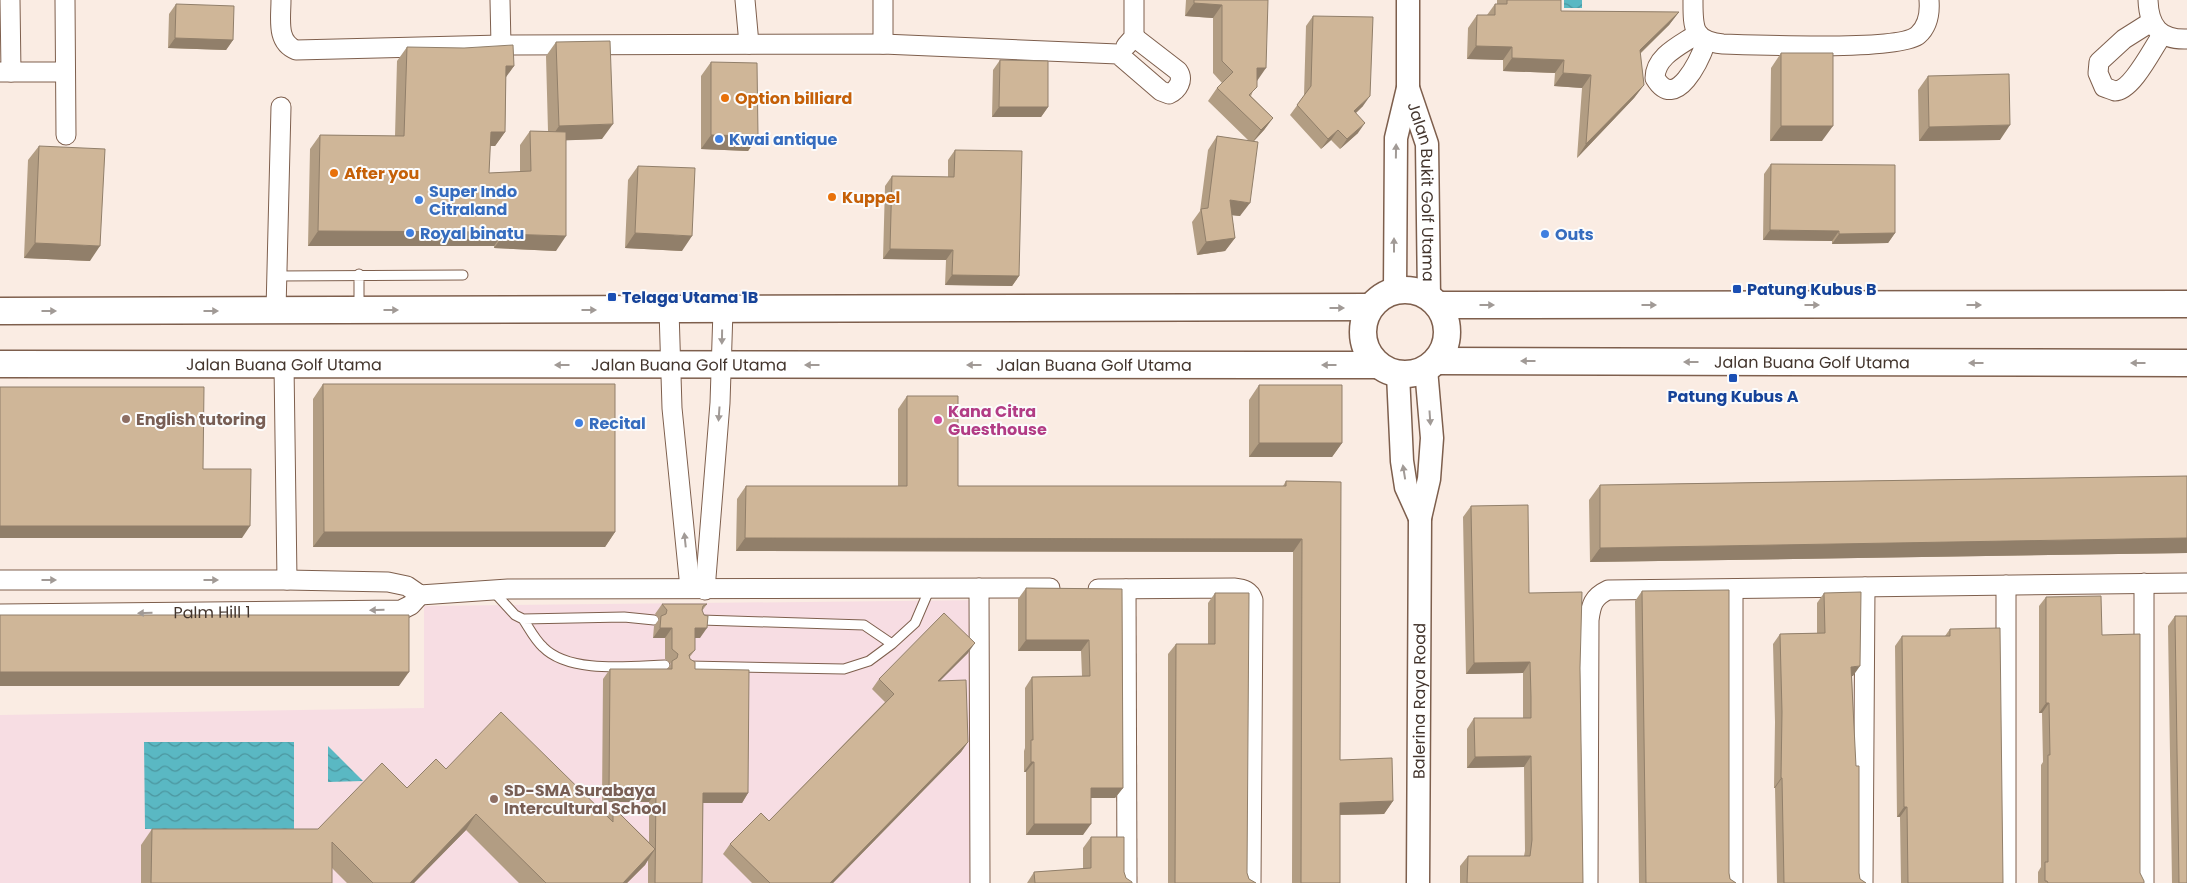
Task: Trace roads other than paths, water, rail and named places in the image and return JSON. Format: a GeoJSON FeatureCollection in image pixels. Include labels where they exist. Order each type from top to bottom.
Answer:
{"type":"FeatureCollection","features":[{"type":"Feature","properties":{"kind":"main road"},"geometry":{"type":"LineString","coordinates":[[1406,289],[1418,291],[1434,301],[1444,315],[1447,327],[1447,339],[1443,351],[1431,365],[1412,374],[1388,370],[1370,356],[1364,344],[1364,319],[1370,308],[1381,297],[1395,291],[1406,289]]}},
{"type":"Feature","properties":{"kind":"main road"},"geometry":{"type":"LineString","coordinates":[[1434,301],[2187,304]]}},
{"type":"Feature","properties":{"kind":"main road"},"geometry":{"type":"LineString","coordinates":[[0,311],[1370,308]]}},
{"type":"Feature","properties":{"kind":"main road","name":"Jalan Buana Golf Utama"},"geometry":{"type":"LineString","coordinates":[[0,364],[722,365],[1388,370]]}},
{"type":"Feature","properties":{"kind":"main road","name":"Jalan Buana Golf Utama"},"geometry":{"type":"LineString","coordinates":[[1431,365],[2187,364]]}},
{"type":"Feature","properties":{"kind":"street"},"geometry":{"type":"LineString","coordinates":[[10,0],[6,72],[65,72]]}},
{"type":"Feature","properties":{"kind":"street"},"geometry":{"type":"LineString","coordinates":[[65,0],[66,135]]}},
{"type":"Feature","properties":{"kind":"street"},"geometry":{"type":"LineString","coordinates":[[281,0],[283,40],[288,46],[296,50],[501,45],[883,44],[1118,54],[1161,91],[1169,94],[1174,92],[1181,82],[1181,76],[1178,71],[1134,37]]}},
{"type":"Feature","properties":{"kind":"street"},"geometry":{"type":"LineString","coordinates":[[500,0],[501,45]]}},
{"type":"Feature","properties":{"kind":"street"},"geometry":{"type":"LineString","coordinates":[[745,0],[749,44]]}},
{"type":"Feature","properties":{"kind":"street"},"geometry":{"type":"LineString","coordinates":[[883,0],[883,44]]}},
{"type":"Feature","properties":{"kind":"street"},"geometry":{"type":"LineString","coordinates":[[1118,54],[1134,37],[1134,0]]}},
{"type":"Feature","properties":{"kind":"street","name":"Jalan Bukit Golf Utama"},"geometry":{"type":"LineString","coordinates":[[1395,291],[1396,138],[1408,88],[1408,0]]}},
{"type":"Feature","properties":{"kind":"street"},"geometry":{"type":"LineString","coordinates":[[1693,0],[1694,23],[1702,38],[1723,44],[1841,46],[1903,42],[1917,36],[1926,26],[1929,0]]}},
{"type":"Feature","properties":{"kind":"street"},"geometry":{"type":"LineString","coordinates":[[2148,0],[2156,28],[2170,39],[2187,39]]}},
{"type":"Feature","properties":{"kind":"street","name":"Jalan Bukit Golf Utama"},"geometry":{"type":"LineString","coordinates":[[1408,88],[1427,144],[1434,301]]}},
{"type":"Feature","properties":{"kind":"street"},"geometry":{"type":"LineString","coordinates":[[276,310],[281,107]]}},
{"type":"Feature","properties":{"kind":"street"},"geometry":{"type":"LineString","coordinates":[[669,310],[669,365],[698,589]]}},
{"type":"Feature","properties":{"kind":"street"},"geometry":{"type":"LineString","coordinates":[[698,589],[722,365],[723,310]]}},
{"type":"Feature","properties":{"kind":"street"},"geometry":{"type":"LineString","coordinates":[[284,364],[287,580]]}},
{"type":"Feature","properties":{"kind":"street","name":"Balerina Raya Road"},"geometry":{"type":"LineString","coordinates":[[1418,883],[1420,518],[1429,479],[1432,438],[1431,365]]}},
{"type":"Feature","properties":{"kind":"street","name":"Balerina Raya Road"},"geometry":{"type":"LineString","coordinates":[[1388,370],[1406,486],[1420,518]]}},
{"type":"Feature","properties":{"kind":"street","name":"Palm Hill 1"},"geometry":{"type":"LineString","coordinates":[[0,580],[388,582],[407,586],[420,595],[411,605],[400,610],[0,614]]}},
{"type":"Feature","properties":{"kind":"street"},"geometry":{"type":"LineString","coordinates":[[2144,583],[2144,883]]}},
{"type":"Feature","properties":{"kind":"street"},"geometry":{"type":"LineString","coordinates":[[1588,883],[1589,620],[1590,606],[1597,595],[1608,590],[2187,583]]}},
{"type":"Feature","properties":{"kind":"street"},"geometry":{"type":"LineString","coordinates":[[2006,585],[2006,883]]}},
{"type":"Feature","properties":{"kind":"street"},"geometry":{"type":"LineString","coordinates":[[420,595],[501,590],[931,587],[1243,589],[1251,594],[1253,600],[1252,883]]}},
{"type":"Feature","properties":{"kind":"street"},"geometry":{"type":"LineString","coordinates":[[1863,883],[1865,587]]}},
{"type":"Feature","properties":{"kind":"street"},"geometry":{"type":"LineString","coordinates":[[979,588],[980,883]]}},
{"type":"Feature","properties":{"kind":"street"},"geometry":{"type":"LineString","coordinates":[[1733,588],[1733,883]]}},
{"type":"Feature","properties":{"kind":"street"},"geometry":{"type":"LineString","coordinates":[[1126,589],[1127,883]]}},
{"type":"Feature","properties":{"kind":"lane"},"geometry":{"type":"LineString","coordinates":[[277,276],[359,274],[463,275]]}},
{"type":"Feature","properties":{"kind":"lane"},"geometry":{"type":"LineString","coordinates":[[358,310],[359,274]]}},
{"type":"Feature","properties":{"kind":"lane"},"geometry":{"type":"LineString","coordinates":[[688,666],[844,669],[869,660],[892,644],[915,623],[931,587]]}},
{"type":"Feature","properties":{"kind":"lane"},"geometry":{"type":"LineString","coordinates":[[501,590],[515,615],[523,619],[624,617],[654,620]]}},
{"type":"Feature","properties":{"kind":"lane"},"geometry":{"type":"LineString","coordinates":[[523,619],[543,648],[565,661],[603,666],[665,665]]}},
{"type":"Feature","properties":{"kind":"lane"},"geometry":{"type":"LineString","coordinates":[[702,620],[864,626],[892,644]]}},
{"type":"Feature","properties":{"kind":"water"},"geometry":{"type":"Polygon","coordinates":[[[1564,0],[1582,0],[1582,8],[1564,8],[1564,0]]]}},
{"type":"Feature","properties":{"kind":"water"},"geometry":{"type":"Polygon","coordinates":[[[144,742],[294,742],[294,829],[145,829],[144,742]]]}},
{"type":"Feature","properties":{"kind":"water"},"geometry":{"type":"Polygon","coordinates":[[[328,746],[363,781],[328,782],[328,746]]]}},
{"type":"Feature","properties":{"kind":"place","name":"Option billiard"},"geometry":{"type":"Point","coordinates":[725,98]}},
{"type":"Feature","properties":{"kind":"place","name":"Kwai antique"},"geometry":{"type":"Point","coordinates":[719,139]}},
{"type":"Feature","properties":{"kind":"place","name":"After you"},"geometry":{"type":"Point","coordinates":[334,173]}},
{"type":"Feature","properties":{"kind":"place","name":"Kuppel"},"geometry":{"type":"Point","coordinates":[832,197]}},
{"type":"Feature","properties":{"kind":"place","name":"Super Indo Citraland"},"geometry":{"type":"Point","coordinates":[419,200]}},
{"type":"Feature","properties":{"kind":"place","name":"Royal binatu"},"geometry":{"type":"Point","coordinates":[410,233]}},
{"type":"Feature","properties":{"kind":"place","name":"Outs"},"geometry":{"type":"Point","coordinates":[1545,234]}},
{"type":"Feature","properties":{"kind":"place","name":"Patung Kubus B"},"geometry":{"type":"Point","coordinates":[1737,289]}},
{"type":"Feature","properties":{"kind":"place","name":"Telaga Utama 1B"},"geometry":{"type":"Point","coordinates":[612,297]}},
{"type":"Feature","properties":{"kind":"place","name":"Patung Kubus A"},"geometry":{"type":"Point","coordinates":[1733,378]}},
{"type":"Feature","properties":{"kind":"place","name":"English tutoring"},"geometry":{"type":"Point","coordinates":[126,419]}},
{"type":"Feature","properties":{"kind":"place","name":"Kana Citra Guesthouse"},"geometry":{"type":"Point","coordinates":[938,420]}},
{"type":"Feature","properties":{"kind":"place","name":"Recital"},"geometry":{"type":"Point","coordinates":[579,423]}},
{"type":"Feature","properties":{"kind":"place","name":"SD-SMA Surabaya Intercultural School"},"geometry":{"type":"Point","coordinates":[494,799]}}]}
